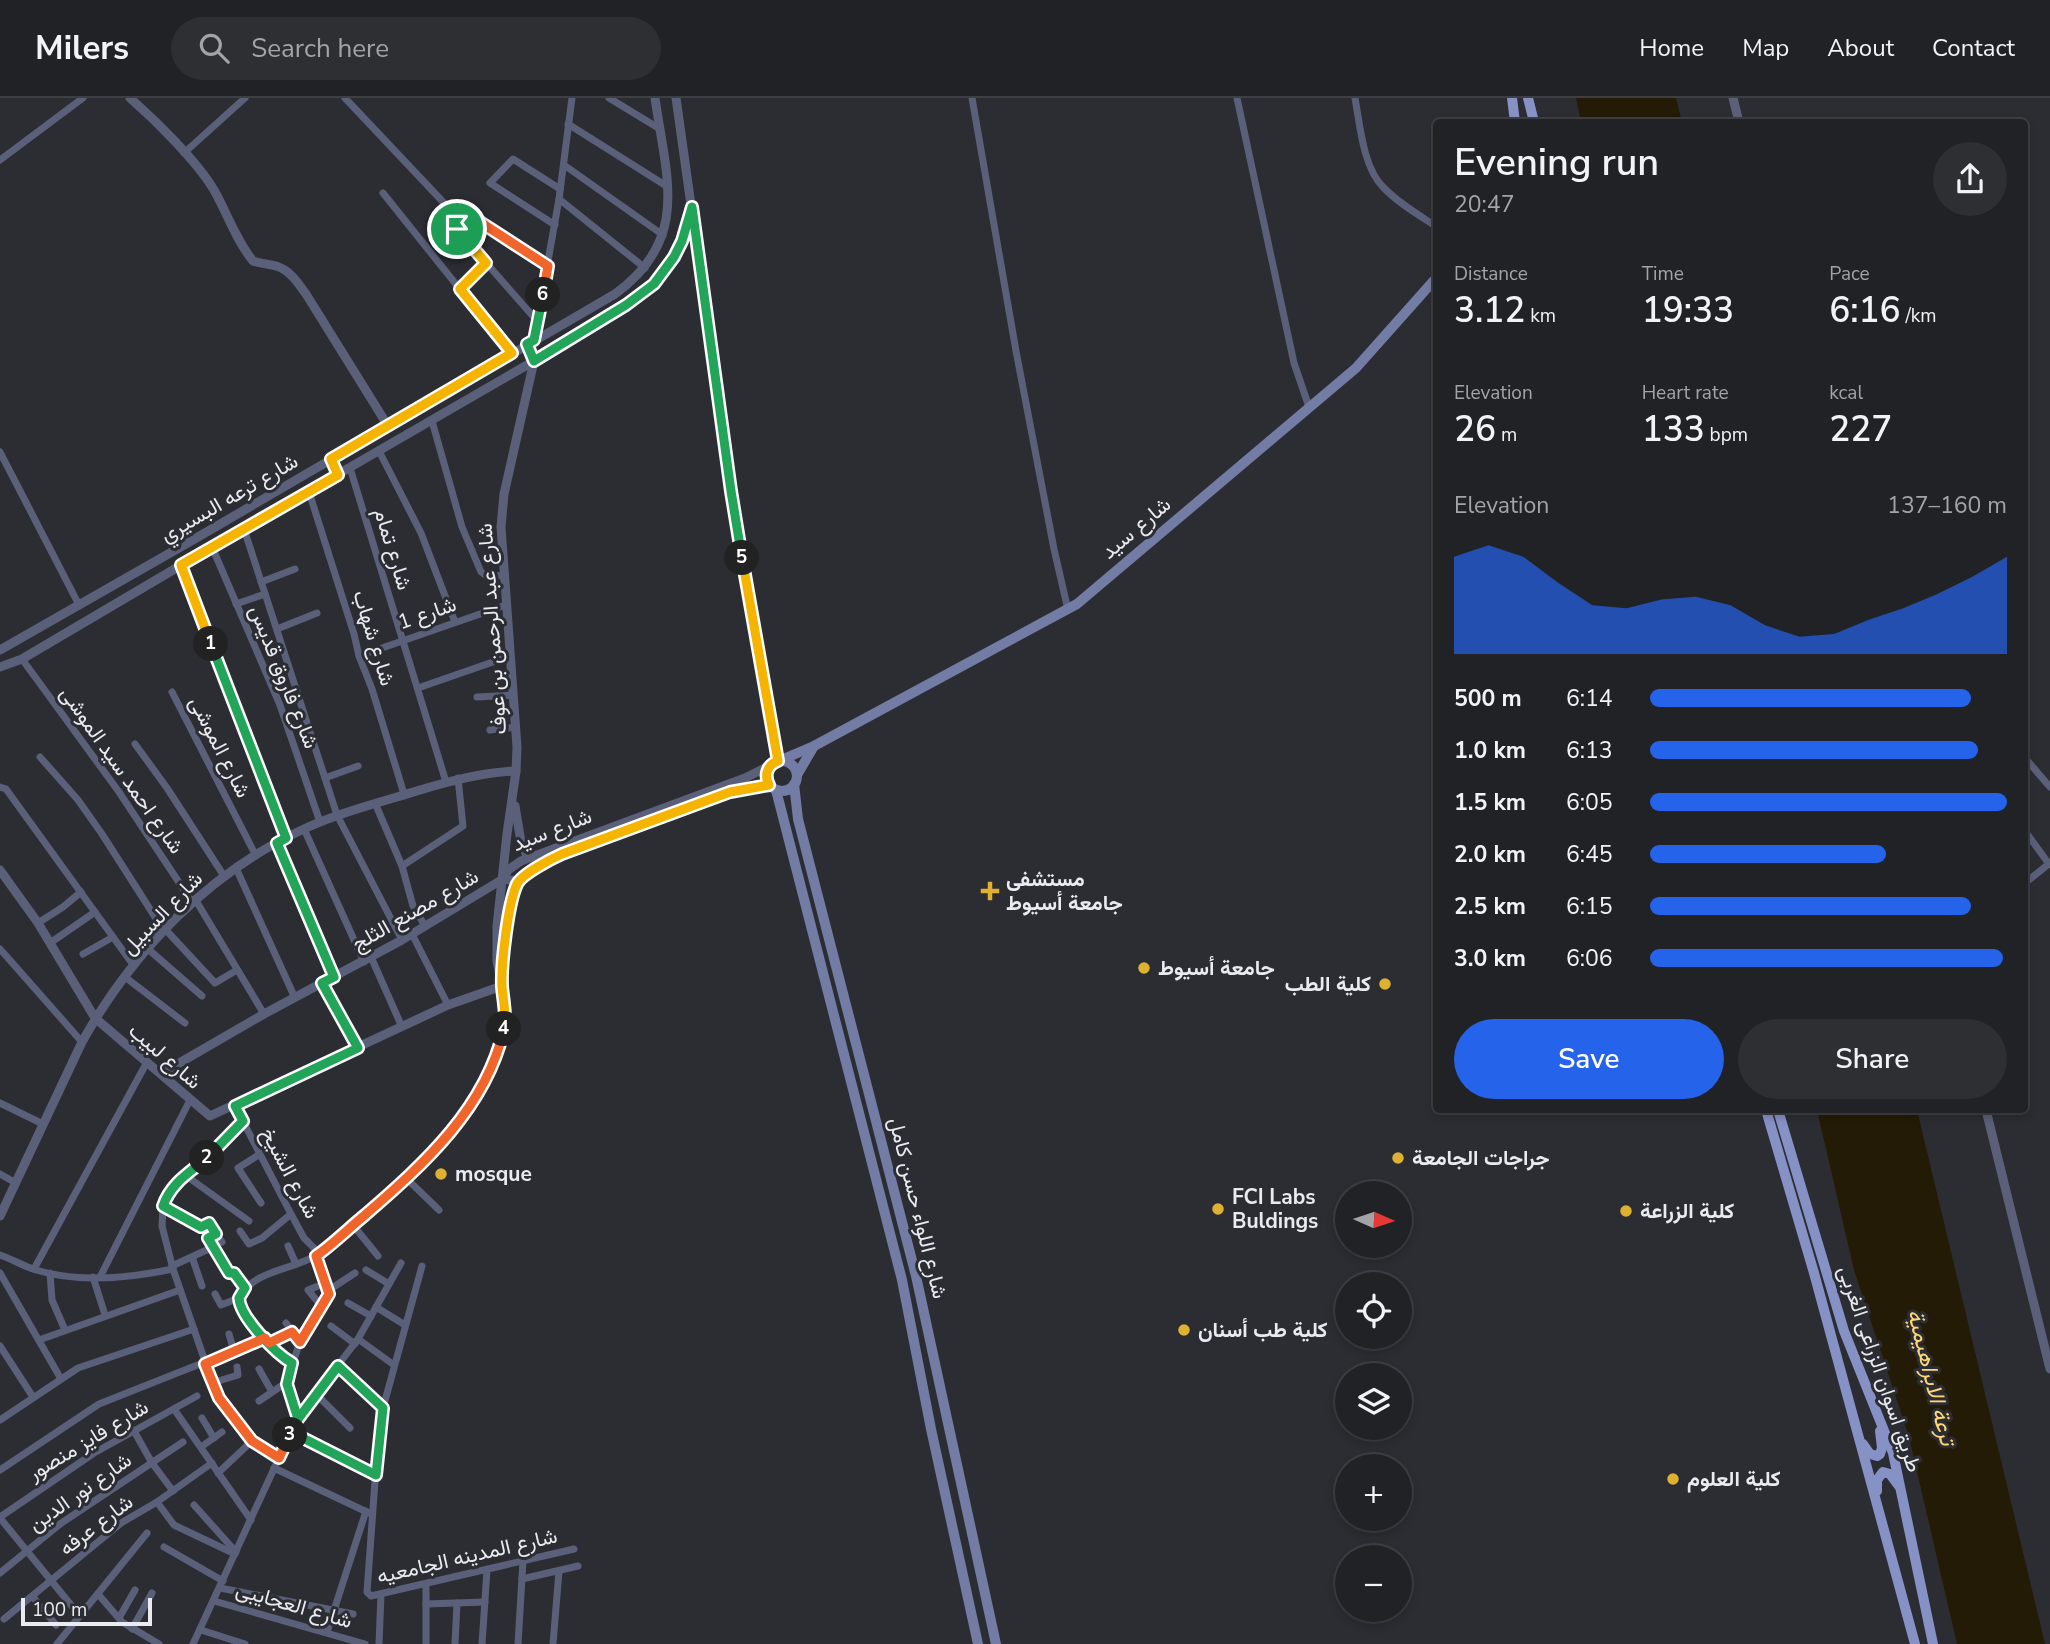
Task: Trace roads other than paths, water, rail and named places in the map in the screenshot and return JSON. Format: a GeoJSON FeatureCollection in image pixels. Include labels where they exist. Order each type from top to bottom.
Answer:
{"type":"FeatureCollection","features":[{"type":"Feature","properties":{"kind":"main road"},"geometry":{"type":"LineString","coordinates":[[1512,98],[1515,119]]}},
{"type":"Feature","properties":{"kind":"main road"},"geometry":{"type":"LineString","coordinates":[[1528,98],[1533,119]]}},
{"type":"Feature","properties":{"kind":"main road","name":"شارع سيد"},"geometry":{"type":"LineString","coordinates":[[776,763],[814,746],[1072,607],[1356,368],[1433,281]]}},
{"type":"Feature","properties":{"kind":"main road"},"geometry":{"type":"LineString","coordinates":[[796,779],[794,766],[776,763],[766,776],[772,787],[786,790],[796,779],[814,746]]}},
{"type":"Feature","properties":{"kind":"main road","name":"شارع اللواء حسن كامل"},"geometry":{"type":"LineString","coordinates":[[796,779],[798,819],[916,1276],[996,1644]]}},
{"type":"Feature","properties":{"kind":"main road","name":"شارع اللواء حسن كامل"},"geometry":{"type":"LineString","coordinates":[[772,787],[902,1280],[978,1644]]}},
{"type":"Feature","properties":{"kind":"main road"},"geometry":{"type":"LineString","coordinates":[[854,1098],[870,1093]]}},
{"type":"Feature","properties":{"kind":"main road","name":"طريق اسوان الزراعى الغربى"},"geometry":{"type":"LineString","coordinates":[[1767,1113],[1814,1273],[1915,1644]]}},
{"type":"Feature","properties":{"kind":"main road","name":"طريق اسوان الزراعى الغربى"},"geometry":{"type":"LineString","coordinates":[[1778,1113],[1837,1310],[1893,1453],[1933,1644]]}},
{"type":"Feature","properties":{"kind":"main road"},"geometry":{"type":"LineString","coordinates":[[902,1280],[916,1276]]}},
{"type":"Feature","properties":{"kind":"main road"},"geometry":{"type":"LineString","coordinates":[[1859,1439],[1870,1454],[1880,1454],[1882,1448],[1879,1421]]}},
{"type":"Feature","properties":{"kind":"main road"},"geometry":{"type":"LineString","coordinates":[[931,1429],[949,1425]]}},
{"type":"Feature","properties":{"kind":"main road"},"geometry":{"type":"LineString","coordinates":[[1877,1499],[1877,1480],[1883,1472],[1890,1474],[1901,1488]]}},
{"type":"Feature","properties":{"kind":"street"},"geometry":{"type":"LineString","coordinates":[[0,160],[83,98]]}},
{"type":"Feature","properties":{"kind":"street"},"geometry":{"type":"LineString","coordinates":[[130,98],[184,153],[211,186],[253,261],[284,269],[293,276],[387,426]]}},
{"type":"Feature","properties":{"kind":"street"},"geometry":{"type":"LineString","coordinates":[[184,153],[245,98]]}},
{"type":"Feature","properties":{"kind":"street"},"geometry":{"type":"LineString","coordinates":[[345,98],[451,211],[460,233],[538,322]]}},
{"type":"Feature","properties":{"kind":"street"},"geometry":{"type":"LineString","coordinates":[[534,361],[531,342],[538,322],[555,225],[572,98]]}},
{"type":"Feature","properties":{"kind":"street"},"geometry":{"type":"LineString","coordinates":[[609,98],[660,129]]}},
{"type":"Feature","properties":{"kind":"street","name":"شارع ترعه البسيري"},"geometry":{"type":"LineString","coordinates":[[0,650],[615,294],[631,282],[645,268],[663,235],[668,211],[668,187],[655,98]]}},
{"type":"Feature","properties":{"kind":"street"},"geometry":{"type":"LineString","coordinates":[[676,98],[731,491],[776,763]]}},
{"type":"Feature","properties":{"kind":"street"},"geometry":{"type":"LineString","coordinates":[[972,98],[1054,549],[1072,607]]}},
{"type":"Feature","properties":{"kind":"street"},"geometry":{"type":"LineString","coordinates":[[1237,98],[1294,363],[1309,407]]}},
{"type":"Feature","properties":{"kind":"street"},"geometry":{"type":"LineString","coordinates":[[1355,98],[1372,173],[1390,194],[1433,224]]}},
{"type":"Feature","properties":{"kind":"street"},"geometry":{"type":"LineString","coordinates":[[1732,98],[1738,119]]}},
{"type":"Feature","properties":{"kind":"street"},"geometry":{"type":"LineString","coordinates":[[568,124],[668,187]]}},
{"type":"Feature","properties":{"kind":"street"},"geometry":{"type":"LineString","coordinates":[[555,225],[490,183],[513,159],[560,189]]}},
{"type":"Feature","properties":{"kind":"street"},"geometry":{"type":"LineString","coordinates":[[564,165],[663,235]]}},
{"type":"Feature","properties":{"kind":"street"},"geometry":{"type":"LineString","coordinates":[[383,193],[512,353]]}},
{"type":"Feature","properties":{"kind":"street"},"geometry":{"type":"LineString","coordinates":[[559,199],[645,268]]}},
{"type":"Feature","properties":{"kind":"street","name":"شارع ترعه البسيري"},"geometry":{"type":"LineString","coordinates":[[0,667],[22,659],[626,305],[654,284],[674,257],[682,241],[692,207]]}},
{"type":"Feature","properties":{"kind":"street"},"geometry":{"type":"LineString","coordinates":[[451,211],[474,218],[548,266]]}},
{"type":"Feature","properties":{"kind":"street"},"geometry":{"type":"LineString","coordinates":[[460,289],[486,263]]}},
{"type":"Feature","properties":{"kind":"street","name":"شارع عبد الرحمن بن عوف"},"geometry":{"type":"LineString","coordinates":[[502,986],[496,948],[497,926],[516,771],[516,727],[504,575],[502,505],[534,361]]}},
{"type":"Feature","properties":{"kind":"street"},"geometry":{"type":"LineString","coordinates":[[432,421],[462,527],[481,572],[488,577],[504,575]]}},
{"type":"Feature","properties":{"kind":"street"},"geometry":{"type":"LineString","coordinates":[[0,452],[79,605]]}},
{"type":"Feature","properties":{"kind":"street"},"geometry":{"type":"LineString","coordinates":[[379,452],[421,533],[455,622]]}},
{"type":"Feature","properties":{"kind":"street"},"geometry":{"type":"LineString","coordinates":[[331,459],[338,475]]}},
{"type":"Feature","properties":{"kind":"street","name":"شارع تمام"},"geometry":{"type":"LineString","coordinates":[[350,468],[446,782]]}},
{"type":"Feature","properties":{"kind":"street","name":"شارع شهاب"},"geometry":{"type":"LineString","coordinates":[[309,492],[404,794]]}},
{"type":"Feature","properties":{"kind":"street"},"geometry":{"type":"LineString","coordinates":[[244,528],[337,815],[402,940]]}},
{"type":"Feature","properties":{"kind":"street","name":"شارع فاروق قديس"},"geometry":{"type":"LineString","coordinates":[[212,547],[279,705],[320,822]]}},
{"type":"Feature","properties":{"kind":"street"},"geometry":{"type":"LineString","coordinates":[[181,565],[334,977]]}},
{"type":"Feature","properties":{"kind":"street"},"geometry":{"type":"LineString","coordinates":[[261,582],[295,569]]}},
{"type":"Feature","properties":{"kind":"street"},"geometry":{"type":"LineString","coordinates":[[236,604],[265,594]]}},
{"type":"Feature","properties":{"kind":"street","name":"شارع 1"},"geometry":{"type":"LineString","coordinates":[[359,656],[506,605]]}},
{"type":"Feature","properties":{"kind":"street"},"geometry":{"type":"LineString","coordinates":[[276,629],[317,613]]}},
{"type":"Feature","properties":{"kind":"street"},"geometry":{"type":"LineString","coordinates":[[418,688],[510,656]]}},
{"type":"Feature","properties":{"kind":"street","name":"شارع احمد سيد الموشى"},"geometry":{"type":"LineString","coordinates":[[22,659],[194,901],[264,1014]]}},
{"type":"Feature","properties":{"kind":"street","name":"شارع الموشى"},"geometry":{"type":"LineString","coordinates":[[172,692],[256,856]]}},
{"type":"Feature","properties":{"kind":"street"},"geometry":{"type":"LineString","coordinates":[[477,697],[513,695]]}},
{"type":"Feature","properties":{"kind":"street"},"geometry":{"type":"LineString","coordinates":[[490,730],[516,727]]}},
{"type":"Feature","properties":{"kind":"street"},"geometry":{"type":"LineString","coordinates":[[135,744],[224,876]]}},
{"type":"Feature","properties":{"kind":"street"},"geometry":{"type":"LineString","coordinates":[[40,757],[78,800],[164,930],[215,983],[237,970]]}},
{"type":"Feature","properties":{"kind":"street"},"geometry":{"type":"LineString","coordinates":[[2028,761],[2050,787]]}},
{"type":"Feature","properties":{"kind":"street","name":"شارع سيد"},"geometry":{"type":"LineString","coordinates":[[772,787],[730,792],[562,854],[540,865],[518,881],[503,879],[512,866],[528,858],[745,778],[776,763]]}},
{"type":"Feature","properties":{"kind":"street"},"geometry":{"type":"LineString","coordinates":[[325,778],[358,766]]}},
{"type":"Feature","properties":{"kind":"street","name":"شارع السبيل"},"geometry":{"type":"LineString","coordinates":[[0,1216],[95,1018],[164,930],[194,901],[236,868],[304,829],[337,815],[458,778],[516,771]]}},
{"type":"Feature","properties":{"kind":"street"},"geometry":{"type":"LineString","coordinates":[[402,866],[463,826],[458,778]]}},
{"type":"Feature","properties":{"kind":"street"},"geometry":{"type":"LineString","coordinates":[[0,787],[6,789],[134,966]]}},
{"type":"Feature","properties":{"kind":"street","name":"شارع عبد الرحمن بن عوف"},"geometry":{"type":"LineString","coordinates":[[513,790],[517,825],[528,858]]}},
{"type":"Feature","properties":{"kind":"street"},"geometry":{"type":"LineString","coordinates":[[375,803],[402,866],[414,906],[425,926]]}},
{"type":"Feature","properties":{"kind":"street"},"geometry":{"type":"LineString","coordinates":[[304,829],[402,1027]]}},
{"type":"Feature","properties":{"kind":"street"},"geometry":{"type":"LineString","coordinates":[[2028,835],[2049,863],[2028,880]]}},
{"type":"Feature","properties":{"kind":"street"},"geometry":{"type":"LineString","coordinates":[[236,868],[295,998]]}},
{"type":"Feature","properties":{"kind":"street","name":"شارع لبيب"},"geometry":{"type":"LineString","coordinates":[[0,870],[38,923],[95,1018],[162,1073],[207,1115],[214,1116],[235,1106]]}},
{"type":"Feature","properties":{"kind":"street","name":"شارع مصنع الثلج"},"geometry":{"type":"LineString","coordinates":[[162,1073],[264,1014],[402,940],[503,879]]}},
{"type":"Feature","properties":{"kind":"street"},"geometry":{"type":"LineString","coordinates":[[215,1294],[221,1305],[239,1298],[245,1288],[265,1274],[318,1255],[407,1179],[463,1116],[498,1054],[505,1024],[502,986],[507,927],[518,881]]}},
{"type":"Feature","properties":{"kind":"street"},"geometry":{"type":"LineString","coordinates":[[38,923],[81,892]]}},
{"type":"Feature","properties":{"kind":"street"},"geometry":{"type":"LineString","coordinates":[[50,943],[95,912]]}},
{"type":"Feature","properties":{"kind":"street"},"geometry":{"type":"LineString","coordinates":[[412,934],[448,1005]]}},
{"type":"Feature","properties":{"kind":"street"},"geometry":{"type":"LineString","coordinates":[[83,954],[113,937]]}},
{"type":"Feature","properties":{"kind":"street"},"geometry":{"type":"LineString","coordinates":[[0,949],[82,1042]]}},
{"type":"Feature","properties":{"kind":"street"},"geometry":{"type":"LineString","coordinates":[[148,949],[202,996]]}},
{"type":"Feature","properties":{"kind":"street"},"geometry":{"type":"LineString","coordinates":[[125,977],[185,1023]]}},
{"type":"Feature","properties":{"kind":"street"},"geometry":{"type":"LineString","coordinates":[[322,983],[358,1048]]}},
{"type":"Feature","properties":{"kind":"street"},"geometry":{"type":"LineString","coordinates":[[235,1106],[448,1005],[502,986]]}},
{"type":"Feature","properties":{"kind":"street"},"geometry":{"type":"LineString","coordinates":[[34,1269],[147,1062]]}},
{"type":"Feature","properties":{"kind":"street"},"geometry":{"type":"LineString","coordinates":[[105,1315],[97,1277],[190,1100]]}},
{"type":"Feature","properties":{"kind":"street"},"geometry":{"type":"LineString","coordinates":[[0,1103],[43,1124]]}},
{"type":"Feature","properties":{"kind":"street","name":"شارع الشيخ"},"geometry":{"type":"LineString","coordinates":[[235,1106],[290,1214],[318,1255],[328,1287]]}},
{"type":"Feature","properties":{"kind":"street"},"geometry":{"type":"LineString","coordinates":[[1987,1113],[2047,1342],[2050,1369]]}},
{"type":"Feature","properties":{"kind":"street"},"geometry":{"type":"LineString","coordinates":[[243,1121],[216,1150],[171,1189],[163,1206],[162,1226],[180,1290],[219,1398],[252,1441],[279,1458]]}},
{"type":"Feature","properties":{"kind":"street"},"geometry":{"type":"LineString","coordinates":[[260,1153],[238,1168],[261,1203]]}},
{"type":"Feature","properties":{"kind":"street"},"geometry":{"type":"LineString","coordinates":[[0,1174],[16,1183]]}},
{"type":"Feature","properties":{"kind":"street"},"geometry":{"type":"LineString","coordinates":[[185,1175],[248,1221]]}},
{"type":"Feature","properties":{"kind":"street"},"geometry":{"type":"LineString","coordinates":[[407,1179],[439,1210]]}},
{"type":"Feature","properties":{"kind":"street"},"geometry":{"type":"LineString","coordinates":[[163,1206],[201,1227],[209,1223],[222,1242]]}},
{"type":"Feature","properties":{"kind":"street"},"geometry":{"type":"LineString","coordinates":[[240,1231],[249,1244],[262,1238],[290,1214]]}},
{"type":"Feature","properties":{"kind":"street"},"geometry":{"type":"LineString","coordinates":[[353,1225],[378,1256]]}},
{"type":"Feature","properties":{"kind":"street"},"geometry":{"type":"LineString","coordinates":[[200,1243],[216,1234]]}},
{"type":"Feature","properties":{"kind":"street"},"geometry":{"type":"LineString","coordinates":[[208,1238],[229,1273],[234,1273],[245,1288]]}},
{"type":"Feature","properties":{"kind":"street"},"geometry":{"type":"LineString","coordinates":[[288,1246],[296,1264]]}},
{"type":"Feature","properties":{"kind":"street"},"geometry":{"type":"LineString","coordinates":[[0,1255],[50,1273],[130,1277],[173,1267],[213,1247]]}},
{"type":"Feature","properties":{"kind":"street"},"geometry":{"type":"LineString","coordinates":[[192,1257],[202,1286]]}},
{"type":"Feature","properties":{"kind":"street"},"geometry":{"type":"LineString","coordinates":[[193,1644],[298,1419],[356,1341],[401,1263]]}},
{"type":"Feature","properties":{"kind":"street","name":"شارع المدينه الجامعيه"},"geometry":{"type":"LineString","coordinates":[[422,1266],[383,1408],[369,1513],[367,1592],[371,1596],[381,1594],[574,1549]]}},
{"type":"Feature","properties":{"kind":"street"},"geometry":{"type":"LineString","coordinates":[[366,1270],[389,1284]]}},
{"type":"Feature","properties":{"kind":"street"},"geometry":{"type":"LineString","coordinates":[[0,1273],[61,1378]]}},
{"type":"Feature","properties":{"kind":"street"},"geometry":{"type":"LineString","coordinates":[[50,1273],[52,1300],[65,1330]]}},
{"type":"Feature","properties":{"kind":"street"},"geometry":{"type":"LineString","coordinates":[[322,1307],[308,1290],[328,1287],[355,1273]]}},
{"type":"Feature","properties":{"kind":"street"},"geometry":{"type":"LineString","coordinates":[[298,1419],[287,1382],[300,1342],[329,1296],[328,1287]]}},
{"type":"Feature","properties":{"kind":"street"},"geometry":{"type":"LineString","coordinates":[[39,1340],[180,1290]]}},
{"type":"Feature","properties":{"kind":"street"},"geometry":{"type":"LineString","coordinates":[[239,1298],[242,1311],[292,1363]]}},
{"type":"Feature","properties":{"kind":"street"},"geometry":{"type":"LineString","coordinates":[[348,1303],[371,1316]]}},
{"type":"Feature","properties":{"kind":"street"},"geometry":{"type":"LineString","coordinates":[[376,1307],[405,1325]]}},
{"type":"Feature","properties":{"kind":"street"},"geometry":{"type":"LineString","coordinates":[[286,1323],[300,1342]]}},
{"type":"Feature","properties":{"kind":"street"},"geometry":{"type":"LineString","coordinates":[[331,1326],[394,1365]]}},
{"type":"Feature","properties":{"kind":"street"},"geometry":{"type":"LineString","coordinates":[[1,1418],[61,1378],[85,1366],[194,1329]]}},
{"type":"Feature","properties":{"kind":"street"},"geometry":{"type":"LineString","coordinates":[[0,1470],[90,1409],[292,1332]]}},
{"type":"Feature","properties":{"kind":"street"},"geometry":{"type":"LineString","coordinates":[[229,1334],[234,1352]]}},
{"type":"Feature","properties":{"kind":"street"},"geometry":{"type":"LineString","coordinates":[[0,1346],[33,1397]]}},
{"type":"Feature","properties":{"kind":"street"},"geometry":{"type":"LineString","coordinates":[[338,1366],[383,1408]]}},
{"type":"Feature","properties":{"kind":"street"},"geometry":{"type":"LineString","coordinates":[[212,1382],[238,1375],[237,1367]]}},
{"type":"Feature","properties":{"kind":"street"},"geometry":{"type":"LineString","coordinates":[[259,1369],[272,1392]]}},
{"type":"Feature","properties":{"kind":"street"},"geometry":{"type":"LineString","coordinates":[[259,1401],[287,1382]]}},
{"type":"Feature","properties":{"kind":"street"},"geometry":{"type":"LineString","coordinates":[[316,1394],[350,1428]]}},
{"type":"Feature","properties":{"kind":"street","name":"شارع فايز منصور"},"geometry":{"type":"LineString","coordinates":[[1,1522],[94,1453],[197,1396]]}},
{"type":"Feature","properties":{"kind":"street"},"geometry":{"type":"LineString","coordinates":[[174,1409],[251,1520]]}},
{"type":"Feature","properties":{"kind":"street"},"geometry":{"type":"LineString","coordinates":[[202,1418],[214,1438]]}},
{"type":"Feature","properties":{"kind":"street"},"geometry":{"type":"LineString","coordinates":[[134,1431],[152,1463],[173,1491]]}},
{"type":"Feature","properties":{"kind":"street"},"geometry":{"type":"LineString","coordinates":[[201,1447],[222,1432]]}},
{"type":"Feature","properties":{"kind":"street"},"geometry":{"type":"LineString","coordinates":[[291,1432],[376,1475]]}},
{"type":"Feature","properties":{"kind":"street"},"geometry":{"type":"LineString","coordinates":[[218,1473],[252,1441]]}},
{"type":"Feature","properties":{"kind":"street","name":"شارع نور الدين"},"geometry":{"type":"LineString","coordinates":[[0,1573],[60,1524],[183,1442]]}},
{"type":"Feature","properties":{"kind":"street","name":"شارع عرفه"},"geometry":{"type":"LineString","coordinates":[[4,1619],[121,1523],[157,1502],[212,1463]]}},
{"type":"Feature","properties":{"kind":"street"},"geometry":{"type":"LineString","coordinates":[[274,1468],[369,1513],[327,1632]]}},
{"type":"Feature","properties":{"kind":"street"},"geometry":{"type":"LineString","coordinates":[[157,1502],[174,1525],[236,1553]]}},
{"type":"Feature","properties":{"kind":"street"},"geometry":{"type":"LineString","coordinates":[[194,1506],[236,1553]]}},
{"type":"Feature","properties":{"kind":"street"},"geometry":{"type":"LineString","coordinates":[[1,1522],[80,1616]]}},
{"type":"Feature","properties":{"kind":"street"},"geometry":{"type":"LineString","coordinates":[[57,1644],[147,1533]]}},
{"type":"Feature","properties":{"kind":"street"},"geometry":{"type":"LineString","coordinates":[[164,1547],[222,1584],[352,1614]]}},
{"type":"Feature","properties":{"kind":"street"},"geometry":{"type":"LineString","coordinates":[[518,1644],[523,1561]]}},
{"type":"Feature","properties":{"kind":"street"},"geometry":{"type":"LineString","coordinates":[[522,1579],[578,1566]]}},
{"type":"Feature","properties":{"kind":"street"},"geometry":{"type":"LineString","coordinates":[[482,1644],[487,1570]]}},
{"type":"Feature","properties":{"kind":"street"},"geometry":{"type":"LineString","coordinates":[[553,1644],[559,1571]]}},
{"type":"Feature","properties":{"kind":"street"},"geometry":{"type":"LineString","coordinates":[[426,1584],[426,1644]]}},
{"type":"Feature","properties":{"kind":"street"},"geometry":{"type":"LineString","coordinates":[[118,1618],[135,1590]]}},
{"type":"Feature","properties":{"kind":"street"},"geometry":{"type":"LineString","coordinates":[[132,1629],[152,1593]]}},
{"type":"Feature","properties":{"kind":"street"},"geometry":{"type":"LineString","coordinates":[[98,1594],[118,1618],[159,1644]]}},
{"type":"Feature","properties":{"kind":"street"},"geometry":{"type":"LineString","coordinates":[[379,1644],[381,1594]]}},
{"type":"Feature","properties":{"kind":"street"},"geometry":{"type":"LineString","coordinates":[[33,1597],[56,1625]]}},
{"type":"Feature","properties":{"kind":"street","name":"شارع العجايبى"},"geometry":{"type":"LineString","coordinates":[[214,1601],[365,1644]]}},
{"type":"Feature","properties":{"kind":"street"},"geometry":{"type":"LineString","coordinates":[[426,1604],[485,1602]]}},
{"type":"Feature","properties":{"kind":"street"},"geometry":{"type":"LineString","coordinates":[[455,1644],[457,1603]]}},
{"type":"Feature","properties":{"kind":"street"},"geometry":{"type":"LineString","coordinates":[[201,1630],[245,1644]]}},
{"type":"Feature","properties":{"kind":"water"},"geometry":{"type":"Polygon","coordinates":[[[1576,98],[1676,98],[1681,119],[1580,119],[1576,98]]]}},
{"type":"Feature","properties":{"kind":"water","name":"ترعة الابراهيمية"},"geometry":{"type":"Polygon","coordinates":[[[1818,1113],[1918,1113],[2045,1644],[1957,1644],[1909,1437],[1854,1270],[1818,1113]]]}},
{"type":"Feature","properties":{"kind":"place","name":"مستشفی جامعة أسيوط"},"geometry":{"type":"Point","coordinates":[990,891]}},
{"type":"Feature","properties":{"kind":"place","name":"جامعة أسيوط"},"geometry":{"type":"Point","coordinates":[1144,968]}},
{"type":"Feature","properties":{"kind":"place","name":"كلية الطب"},"geometry":{"type":"Point","coordinates":[1385,984]}},
{"type":"Feature","properties":{"kind":"place","name":"جراجات الجامعة"},"geometry":{"type":"Point","coordinates":[1398,1158]}},
{"type":"Feature","properties":{"kind":"place","name":"mosque"},"geometry":{"type":"Point","coordinates":[441,1174]}},
{"type":"Feature","properties":{"kind":"place","name":"FCI Labs Buldings"},"geometry":{"type":"Point","coordinates":[1218,1209]}},
{"type":"Feature","properties":{"kind":"place","name":"كلية الزراعة"},"geometry":{"type":"Point","coordinates":[1626,1211]}},
{"type":"Feature","properties":{"kind":"place","name":"كلية طب أسنان"},"geometry":{"type":"Point","coordinates":[1184,1330]}},
{"type":"Feature","properties":{"kind":"place","name":"كلية العلوم"},"geometry":{"type":"Point","coordinates":[1673,1479]}}]}
